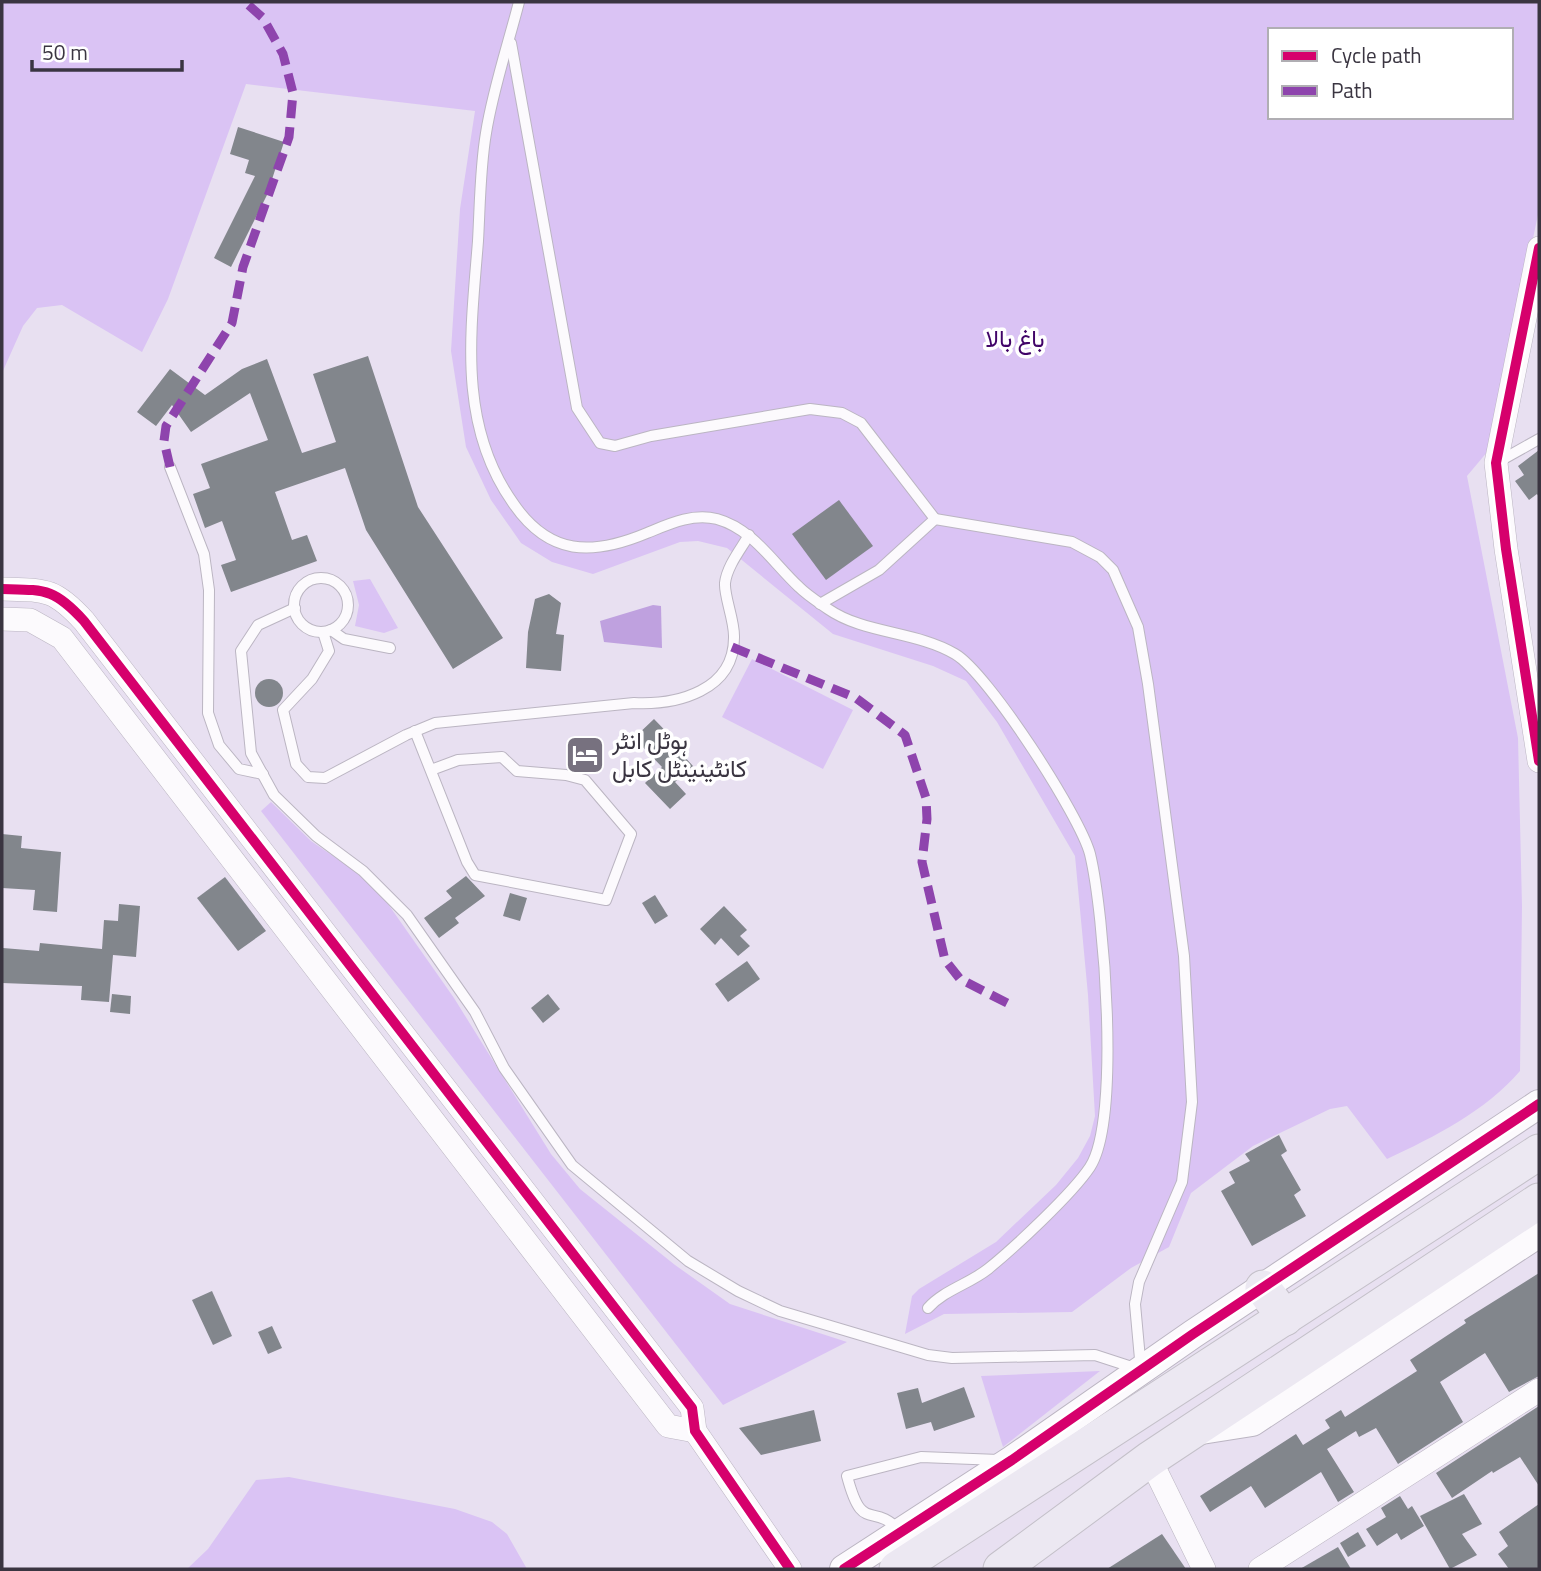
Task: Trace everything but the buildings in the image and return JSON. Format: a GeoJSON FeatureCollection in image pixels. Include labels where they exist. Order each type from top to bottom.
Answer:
{"type":"FeatureCollection","features":[{"type":"Feature","properties":{"kind":"main road"},"geometry":{"type":"LineString","coordinates":[[905,1552],[1021,1472],[1285,1318],[1539,1152]]}},
{"type":"Feature","properties":{"kind":"main road"},"geometry":{"type":"LineString","coordinates":[[1001,1569],[1150,1459],[1539,1201]]}},
{"type":"Feature","properties":{"kind":"main road"},"geometry":{"type":"LineString","coordinates":[[1263,1288],[1285,1318]]}},
{"type":"Feature","properties":{"kind":"street"},"geometry":{"type":"LineString","coordinates":[[1539,248],[1496,463],[1506,549],[1539,761]]}},
{"type":"Feature","properties":{"kind":"street"},"geometry":{"type":"LineString","coordinates":[[2,589],[36,590],[62,597],[692,1408],[695,1431],[790,1569]]}},
{"type":"Feature","properties":{"kind":"street"},"geometry":{"type":"LineString","coordinates":[[2,619],[30,620],[62,638],[668,1426],[695,1431]]}},
{"type":"Feature","properties":{"kind":"street"},"geometry":{"type":"LineString","coordinates":[[178,788],[200,772]]}},
{"type":"Feature","properties":{"kind":"street"},"geometry":{"type":"LineString","coordinates":[[1021,1472],[1141,1370],[1539,1104]]}},
{"type":"Feature","properties":{"kind":"street"},"geometry":{"type":"LineString","coordinates":[[1192,1431],[1252,1422],[1539,1233]]}},
{"type":"Feature","properties":{"kind":"street"},"geometry":{"type":"LineString","coordinates":[[1261,1569],[1539,1390]]}},
{"type":"Feature","properties":{"kind":"street"},"geometry":{"type":"LineString","coordinates":[[1150,1459],[1204,1569]]}},
{"type":"Feature","properties":{"kind":"street"},"geometry":{"type":"LineString","coordinates":[[844,1569],[905,1552]]}},
{"type":"Feature","properties":{"kind":"lane"},"geometry":{"type":"LineString","coordinates":[[519,2],[486,133],[469,363],[476,415],[495,471],[512,503],[540,536],[590,549],[627,541],[680,520],[701,517],[719,520],[749,535],[801,590],[840,617],[888,629],[955,654],[978,674],[1018,728],[1081,830],[1090,854],[1106,1000],[1106,1120],[1100,1142],[1090,1166],[1046,1215],[986,1270],[936,1299],[928,1308]]}},
{"type":"Feature","properties":{"kind":"lane"},"geometry":{"type":"LineString","coordinates":[[295,608],[258,625],[241,651],[251,753],[274,795],[316,836],[363,871],[407,915],[475,1012],[504,1068],[572,1165],[688,1261],[738,1291],[780,1311],[928,1354],[952,1358],[1095,1355],[1141,1370],[1135,1304],[1139,1282],[1182,1182],[1192,1101],[1184,956],[1146,671],[1138,627],[1113,570],[1100,557],[1072,542],[935,519],[861,423],[842,413],[810,409],[651,436],[615,446],[600,443],[576,408],[510,37]]}},
{"type":"Feature","properties":{"kind":"lane"},"geometry":{"type":"LineString","coordinates":[[1496,463],[1539,439]]}},
{"type":"Feature","properties":{"kind":"lane"},"geometry":{"type":"LineString","coordinates":[[170,467],[204,554],[208,578],[208,713],[219,745],[239,769],[263,774]]}},
{"type":"Feature","properties":{"kind":"lane"},"geometry":{"type":"LineString","coordinates":[[820,604],[879,569],[935,519]]}},
{"type":"Feature","properties":{"kind":"lane"},"geometry":{"type":"LineString","coordinates":[[327,631],[329,651],[321,667],[283,710],[296,764],[308,777],[326,778],[435,723],[634,703],[664,705],[692,696],[714,682],[726,668],[734,640],[732,612],[724,586],[727,572],[749,535]]}},
{"type":"Feature","properties":{"kind":"lane"},"geometry":{"type":"LineString","coordinates":[[327,631],[343,620],[348,605],[342,588],[335,582],[315,579],[305,584],[296,596],[295,608],[303,625],[344,639],[390,648]]}},
{"type":"Feature","properties":{"kind":"lane"},"geometry":{"type":"LineString","coordinates":[[415,731],[430,770],[467,862],[475,875],[606,900],[631,834],[585,780],[566,775],[517,771],[502,757],[458,760],[430,770]]}},
{"type":"Feature","properties":{"kind":"lane"},"geometry":{"type":"LineString","coordinates":[[905,1552],[892,1522],[862,1513],[855,1505],[847,1476],[921,1457],[1021,1472]]}},
{"type":"Feature","properties":{"kind":"green space","name":"باغ بالا"},"geometry":{"type":"Polygon","coordinates":[[[2,2],[1539,2],[1539,210],[1488,451],[1467,476],[1518,738],[1522,906],[1520,1071],[1475,1111],[1441,1132],[1387,1159],[1347,1106],[1330,1109],[1253,1146],[1191,1193],[1169,1247],[1131,1268],[1072,1312],[944,1314],[905,1334],[912,1296],[919,1289],[996,1242],[1056,1185],[1078,1158],[1090,1136],[1095,1116],[1088,995],[1075,856],[997,722],[966,681],[933,666],[833,634],[727,548],[698,541],[680,542],[593,574],[552,562],[521,543],[491,500],[466,447],[451,351],[460,209],[475,111],[246,84],[168,299],[142,352],[62,305],[37,308],[23,326],[2,373],[2,2]]]}},
{"type":"Feature","properties":{"kind":"green space"},"geometry":{"type":"Polygon","coordinates":[[[370,579],[398,628],[384,633],[355,626],[359,605],[353,581],[370,579]]]}},
{"type":"Feature","properties":{"kind":"green space"},"geometry":{"type":"Polygon","coordinates":[[[752,659],[853,710],[823,769],[722,717],[752,659]]]}},
{"type":"Feature","properties":{"kind":"green space"},"geometry":{"type":"Polygon","coordinates":[[[271,802],[311,841],[374,884],[454,998],[551,1154],[580,1189],[675,1265],[730,1304],[847,1342],[723,1405],[261,811],[271,802]]]}},
{"type":"Feature","properties":{"kind":"green space"},"geometry":{"type":"Polygon","coordinates":[[[1100,1371],[1003,1447],[981,1376],[1100,1371]]]}},
{"type":"Feature","properties":{"kind":"green space"},"geometry":{"type":"Polygon","coordinates":[[[289,1477],[455,1509],[492,1522],[507,1534],[527,1569],[187,1569],[208,1549],[256,1480],[289,1477]]]}},
{"type":"Feature","properties":{"kind":"shaded area"},"geometry":{"type":"Polygon","coordinates":[[[653,605],[661,606],[662,648],[604,642],[600,621],[653,605]]]}},
{"type":"Feature","properties":{"kind":"marked path"},"geometry":{"type":"LineString","coordinates":[[170,467],[164,441],[166,426],[232,323],[243,267],[289,137],[293,93],[283,54],[263,18],[245,2]]}},
{"type":"Feature","properties":{"kind":"marked path"},"geometry":{"type":"LineString","coordinates":[[732,647],[856,698],[905,735],[926,798],[927,819],[922,862],[945,960],[960,979],[1009,1004]]}},
{"type":"Feature","properties":{"kind":"cycle path"},"geometry":{"type":"LineString","coordinates":[[1539,248],[1496,463],[1506,549],[1539,761]]}},
{"type":"Feature","properties":{"kind":"cycle path"},"geometry":{"type":"LineString","coordinates":[[2,589],[48,593],[65,602],[84,621],[692,1408],[695,1431],[790,1569]]}},
{"type":"Feature","properties":{"kind":"cycle path"},"geometry":{"type":"LineString","coordinates":[[844,1569],[1012,1460],[1193,1334],[1539,1104]]}},
{"type":"Feature","properties":{"kind":"place","name":"ہوٹل انٹر کانٹینینٹل کابل"},"geometry":{"type":"Point","coordinates":[585,755]}}]}
